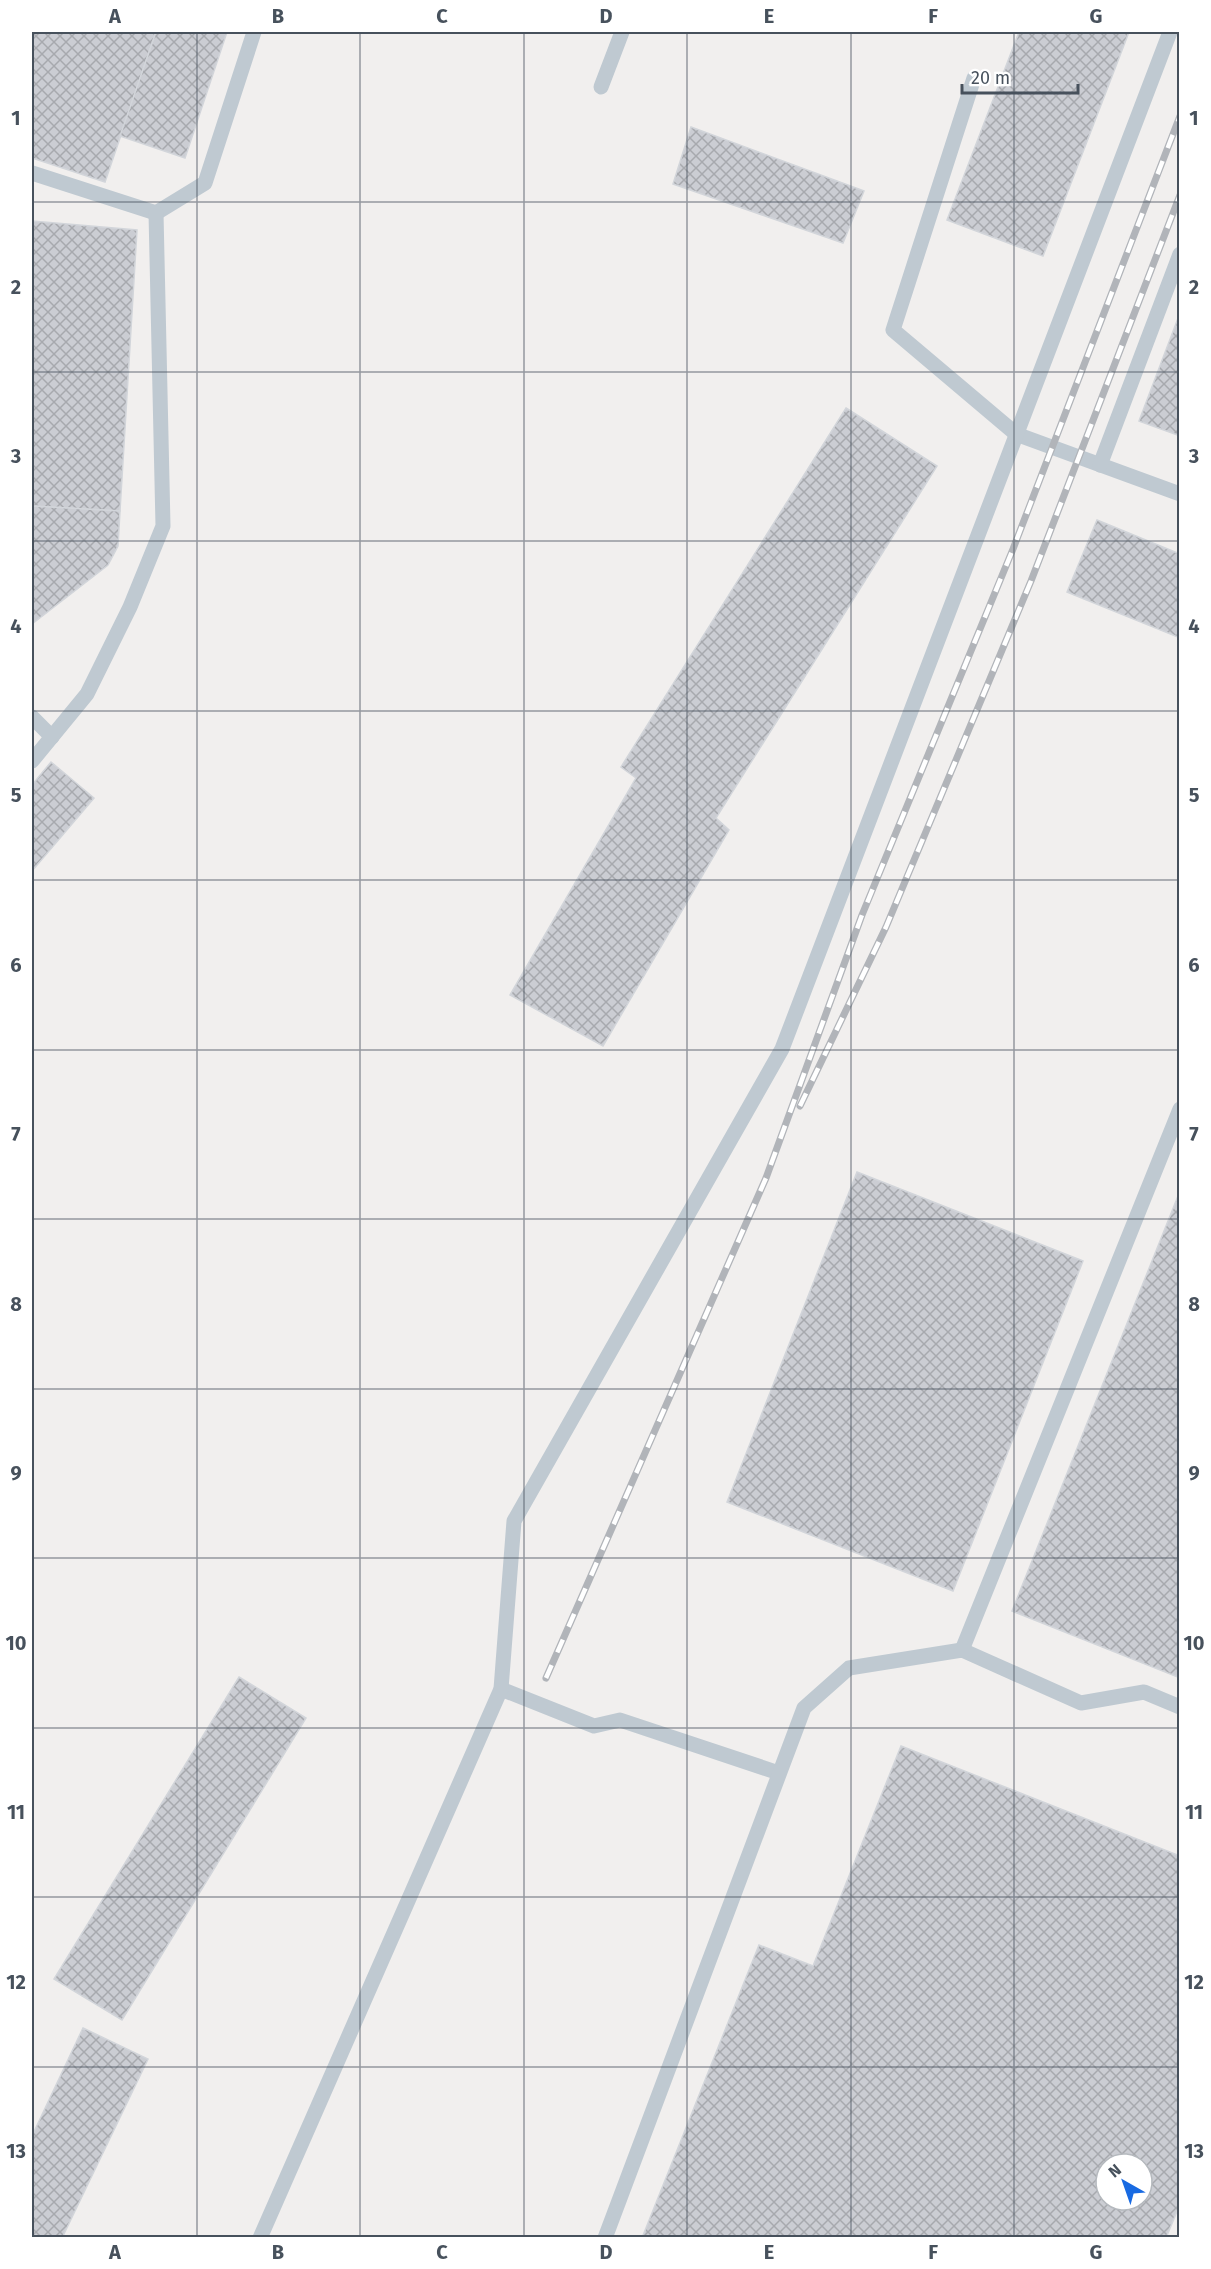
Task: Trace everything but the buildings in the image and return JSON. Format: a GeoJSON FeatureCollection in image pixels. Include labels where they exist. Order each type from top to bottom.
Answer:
{"type":"FeatureCollection","features":[{"type":"Feature","properties":{"kind":"lane"},"geometry":{"type":"LineString","coordinates":[[32,173],[156,213],[205,183],[254,32]]}},
{"type":"Feature","properties":{"kind":"lane"},"geometry":{"type":"LineString","coordinates":[[601,87],[622,32]]}},
{"type":"Feature","properties":{"kind":"lane"},"geometry":{"type":"LineString","coordinates":[[260,2238],[501,1689],[514,1521],[782,1049],[1170,32]]}},
{"type":"Feature","properties":{"kind":"lane"},"geometry":{"type":"LineString","coordinates":[[974,78],[893,330],[1017,434],[1179,494]]}},
{"type":"Feature","properties":{"kind":"lane"},"geometry":{"type":"LineString","coordinates":[[32,761],[87,694],[130,607],[163,526],[156,213]]}},
{"type":"Feature","properties":{"kind":"lane"},"geometry":{"type":"LineString","coordinates":[[1100,465],[1179,254]]}},
{"type":"Feature","properties":{"kind":"lane"},"geometry":{"type":"LineString","coordinates":[[32,717],[52,737]]}},
{"type":"Feature","properties":{"kind":"lane"},"geometry":{"type":"LineString","coordinates":[[962,1650],[1179,1109]]}},
{"type":"Feature","properties":{"kind":"lane"},"geometry":{"type":"LineString","coordinates":[[605,2238],[804,1708],[849,1668],[962,1650],[1081,1703],[1144,1692],[1179,1707]]}},
{"type":"Feature","properties":{"kind":"lane"},"geometry":{"type":"LineString","coordinates":[[501,1689],[594,1726],[620,1720],[779,1773]]}},
{"type":"Feature","properties":{"kind":"railway"},"geometry":{"type":"LineString","coordinates":[[546,1678],[766,1178],[862,915],[1013,549],[1180,116]]}},
{"type":"Feature","properties":{"kind":"railway"},"geometry":{"type":"LineString","coordinates":[[800,1106],[886,927],[1031,581],[1180,195]]}}]}
